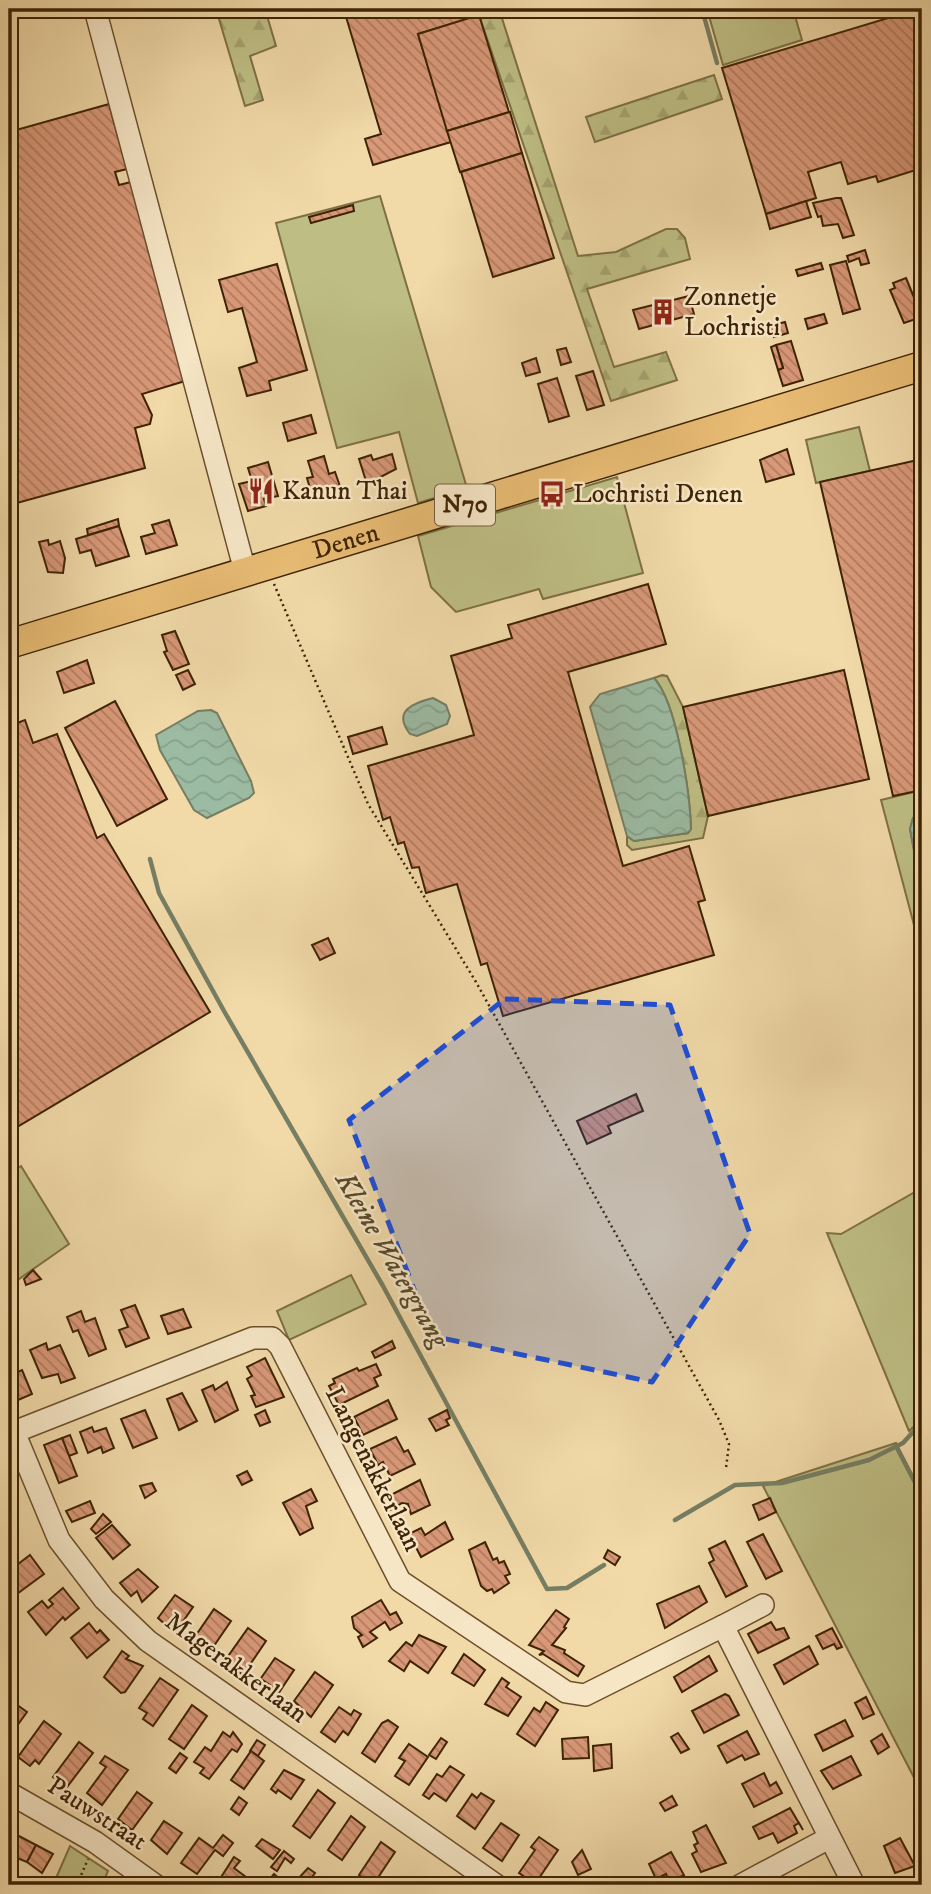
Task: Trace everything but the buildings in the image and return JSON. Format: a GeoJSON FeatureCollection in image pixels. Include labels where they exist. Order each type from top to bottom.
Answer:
{"type":"FeatureCollection","features":[{"type":"Feature","properties":{"kind":"main road","name":"Denen"},"geometry":{"type":"LineString","coordinates":[[9,644],[922,366]]}},
{"type":"Feature","properties":{"kind":"street"},"geometry":{"type":"LineString","coordinates":[[95,9],[255,568]]}},
{"type":"Feature","properties":{"kind":"street","name":"Langenakkerlaan"},"geometry":{"type":"LineString","coordinates":[[11,1433],[253,1338],[266,1336],[281,1346],[400,1581],[566,1692],[585,1696],[762,1605]]}},
{"type":"Feature","properties":{"kind":"street","name":"Magerakkerlaan"},"geometry":{"type":"LineString","coordinates":[[11,1433],[59,1541],[104,1599],[148,1641],[496,1885]]}},
{"type":"Feature","properties":{"kind":"street"},"geometry":{"type":"LineString","coordinates":[[723,1626],[855,1885]]}},
{"type":"Feature","properties":{"kind":"street","name":"Pauwstraat"},"geometry":{"type":"LineString","coordinates":[[9,1793],[95,1842],[155,1885]]}},
{"type":"Feature","properties":{"kind":"street"},"geometry":{"type":"LineString","coordinates":[[741,1885],[829,1838]]}},
{"type":"Feature","properties":{"kind":"path"},"geometry":{"type":"LineString","coordinates":[[255,568],[368,804],[476,982],[719,1420],[729,1444],[726,1468]]}},
{"type":"Feature","properties":{"kind":"path"},"geometry":{"type":"LineString","coordinates":[[77,1885],[95,1842]]}},
{"type":"Feature","properties":{"kind":"highlighted area"},"geometry":{"type":"Polygon","coordinates":[[[505,999],[670,1005],[750,1234],[652,1382],[432,1336],[349,1120],[505,999]]]}},
{"type":"Feature","properties":{"kind":"green space"},"geometry":{"type":"Polygon","coordinates":[[[216,9],[265,9],[276,46],[250,56],[263,100],[245,106],[216,9]]]}},
{"type":"Feature","properties":{"kind":"green space"},"geometry":{"type":"Polygon","coordinates":[[[477,9],[499,9],[578,256],[616,252],[666,229],[677,229],[685,238],[690,259],[587,289],[614,367],[666,352],[677,380],[611,401],[477,9]]]}},
{"type":"Feature","properties":{"kind":"green space"},"geometry":{"type":"Polygon","coordinates":[[[707,9],[793,9],[802,40],[723,65],[707,9]]]}},
{"type":"Feature","properties":{"kind":"green space"},"geometry":{"type":"Polygon","coordinates":[[[714,75],[722,99],[595,142],[586,117],[714,75]]]}},
{"type":"Feature","properties":{"kind":"green space"},"geometry":{"type":"Polygon","coordinates":[[[380,196],[467,488],[418,503],[399,432],[337,448],[276,223],[380,196]]]}},
{"type":"Feature","properties":{"kind":"green space"},"geometry":{"type":"Polygon","coordinates":[[[859,427],[870,471],[816,483],[806,440],[859,427]]]}},
{"type":"Feature","properties":{"kind":"green space"},"geometry":{"type":"Polygon","coordinates":[[[617,477],[643,573],[543,599],[539,589],[456,612],[431,587],[418,536],[617,477]]]}},
{"type":"Feature","properties":{"kind":"green space"},"geometry":{"type":"Polygon","coordinates":[[[667,676],[683,707],[708,816],[703,838],[632,850],[627,845],[627,836],[634,841],[688,833],[691,829],[685,772],[676,728],[662,690],[654,678],[667,676]]]}},
{"type":"Feature","properties":{"kind":"green space"},"geometry":{"type":"Polygon","coordinates":[[[922,790],[922,813],[913,818],[910,829],[922,893],[922,943],[919,944],[881,800],[922,790]]]}},
{"type":"Feature","properties":{"kind":"green space"},"geometry":{"type":"Polygon","coordinates":[[[21,1166],[69,1244],[9,1286],[9,1173],[21,1166]]]}},
{"type":"Feature","properties":{"kind":"green space"},"geometry":{"type":"Polygon","coordinates":[[[922,1188],[922,1419],[909,1431],[827,1233],[841,1234],[922,1188]]]}},
{"type":"Feature","properties":{"kind":"green space"},"geometry":{"type":"Polygon","coordinates":[[[351,1275],[366,1304],[289,1340],[277,1311],[351,1275]]]}},
{"type":"Feature","properties":{"kind":"green space"},"geometry":{"type":"Polygon","coordinates":[[[896,1443],[922,1494],[922,1793],[763,1486],[896,1443]]]}},
{"type":"Feature","properties":{"kind":"green space"},"geometry":{"type":"Polygon","coordinates":[[[70,1846],[108,1871],[102,1885],[53,1885],[70,1846]]]}},
{"type":"Feature","properties":{"kind":"water"},"geometry":{"type":"Polygon","coordinates":[[[654,678],[662,690],[676,728],[685,772],[691,829],[688,833],[634,841],[627,836],[590,707],[600,694],[654,678]]]}},
{"type":"Feature","properties":{"kind":"water"},"geometry":{"type":"Polygon","coordinates":[[[433,698],[446,705],[450,716],[447,724],[417,736],[410,734],[403,719],[407,709],[418,702],[433,698]]]}},
{"type":"Feature","properties":{"kind":"water"},"geometry":{"type":"Polygon","coordinates":[[[211,710],[217,713],[251,781],[254,793],[207,818],[194,810],[160,750],[156,735],[198,711],[211,710]]]}},
{"type":"Feature","properties":{"kind":"water"},"geometry":{"type":"Polygon","coordinates":[[[922,813],[922,893],[910,829],[913,818],[922,813]]]}},
{"type":"Feature","properties":{"kind":"waterway"},"geometry":{"type":"LineString","coordinates":[[702,9],[717,63]]}},
{"type":"Feature","properties":{"kind":"waterway","name":"Kleine Watergrang"},"geometry":{"type":"LineString","coordinates":[[150,859],[159,893],[383,1286],[547,1589],[567,1588],[604,1565]]}},
{"type":"Feature","properties":{"kind":"waterway","name":"Kleine Watergrang"},"geometry":{"type":"LineString","coordinates":[[675,1520],[735,1485],[782,1483],[869,1460],[903,1443],[922,1422]]}},
{"type":"Feature","properties":{"kind":"waterway"},"geometry":{"type":"LineString","coordinates":[[896,1446],[922,1496]]}},
{"type":"Feature","properties":{"kind":"place","name":"Zonnetje Lochristi"},"geometry":{"type":"Point","coordinates":[663,312]}},
{"type":"Feature","properties":{"kind":"place","name":"Kanun Thai"},"geometry":{"type":"Point","coordinates":[261,491]}},
{"type":"Feature","properties":{"kind":"place","name":"Lochristi Denen"},"geometry":{"type":"Point","coordinates":[552,494]}}]}
